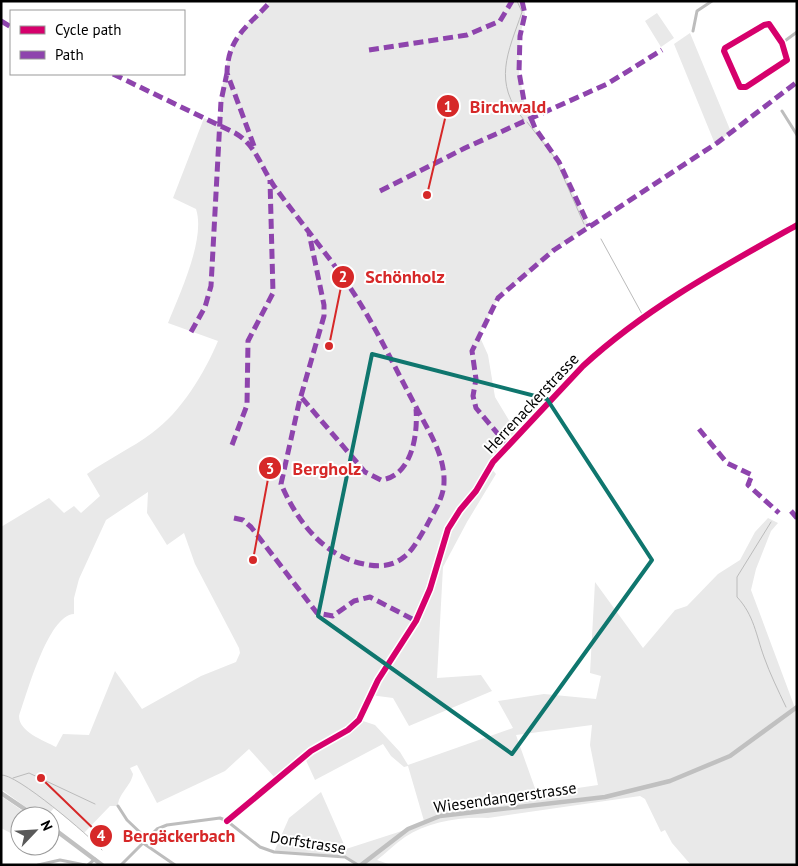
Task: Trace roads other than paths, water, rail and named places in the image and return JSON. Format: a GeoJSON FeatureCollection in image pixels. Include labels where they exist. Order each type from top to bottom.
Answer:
{"type":"FeatureCollection","features":[{"type":"Feature","properties":{"kind":"main road","name":"Wiesendangerstrasse"},"geometry":{"type":"LineString","coordinates":[[360,865],[408,829],[440,816],[605,797],[670,781],[723,759],[755,740],[797,708]]}},
{"type":"Feature","properties":{"kind":"main road"},"geometry":{"type":"LineString","coordinates":[[1,793],[20,806]]}},
{"type":"Feature","properties":{"kind":"main road"},"geometry":{"type":"LineString","coordinates":[[60,833],[102,865]]}},
{"type":"Feature","properties":{"kind":"street"},"geometry":{"type":"LineString","coordinates":[[692,31],[697,11],[712,1]]}},
{"type":"Feature","properties":{"kind":"street"},"geometry":{"type":"LineString","coordinates":[[769,24],[782,42],[788,57],[786,63],[746,87],[739,86],[724,51],[728,44],[769,24]]}},
{"type":"Feature","properties":{"kind":"street"},"geometry":{"type":"LineString","coordinates":[[782,42],[797,32]]}},
{"type":"Feature","properties":{"kind":"street"},"geometry":{"type":"LineString","coordinates":[[782,111],[797,135]]}},
{"type":"Feature","properties":{"kind":"street","name":"Herrenackerstrasse"},"geometry":{"type":"LineString","coordinates":[[227,821],[311,751],[348,730],[360,720],[378,680],[416,620],[430,589],[446,535],[460,510],[476,491],[494,462],[582,366],[598,352],[696,282],[797,225]]}},
{"type":"Feature","properties":{"kind":"street"},"geometry":{"type":"LineString","coordinates":[[118,806],[127,820],[148,839]]}},
{"type":"Feature","properties":{"kind":"street"},"geometry":{"type":"LineString","coordinates":[[121,865],[157,829],[167,825],[220,818],[227,821]]}},
{"type":"Feature","properties":{"kind":"street","name":"Dorfstrasse"},"geometry":{"type":"LineString","coordinates":[[227,821],[251,841],[274,852],[345,857],[360,865]]}},
{"type":"Feature","properties":{"kind":"street"},"geometry":{"type":"LineString","coordinates":[[143,844],[175,865]]}},
{"type":"Feature","properties":{"kind":"street"},"geometry":{"type":"LineString","coordinates":[[38,865],[60,860],[86,865],[95,859]]}},
{"type":"Feature","properties":{"kind":"waterway"},"geometry":{"type":"LineString","coordinates":[[517,1],[522,12],[508,54],[506,80],[508,93],[524,120]]}},
{"type":"Feature","properties":{"kind":"waterway"},"geometry":{"type":"LineString","coordinates":[[527,122],[555,158],[584,224]]}},
{"type":"Feature","properties":{"kind":"waterway"},"geometry":{"type":"LineString","coordinates":[[601,239],[642,314]]}},
{"type":"Feature","properties":{"kind":"waterway"},"geometry":{"type":"LineString","coordinates":[[771,522],[737,577],[737,597],[751,618],[766,663],[786,707]]}},
{"type":"Feature","properties":{"kind":"waterway"},"geometry":{"type":"LineString","coordinates":[[13,778],[29,773],[95,804]]}},
{"type":"Feature","properties":{"kind":"waterway"},"geometry":{"type":"LineString","coordinates":[[1,775],[9,777],[36,794],[84,832],[102,850]]}},
{"type":"Feature","properties":{"kind":"place","name":"Birchwald"},"geometry":{"type":"Point","coordinates":[427,195]}},
{"type":"Feature","properties":{"kind":"place","name":"Schönholz"},"geometry":{"type":"Point","coordinates":[329,346]}},
{"type":"Feature","properties":{"kind":"place","name":"Bergholz"},"geometry":{"type":"Point","coordinates":[253,560]}},
{"type":"Feature","properties":{"kind":"place","name":"Bergäckerbach"},"geometry":{"type":"Point","coordinates":[41,778]}}]}
